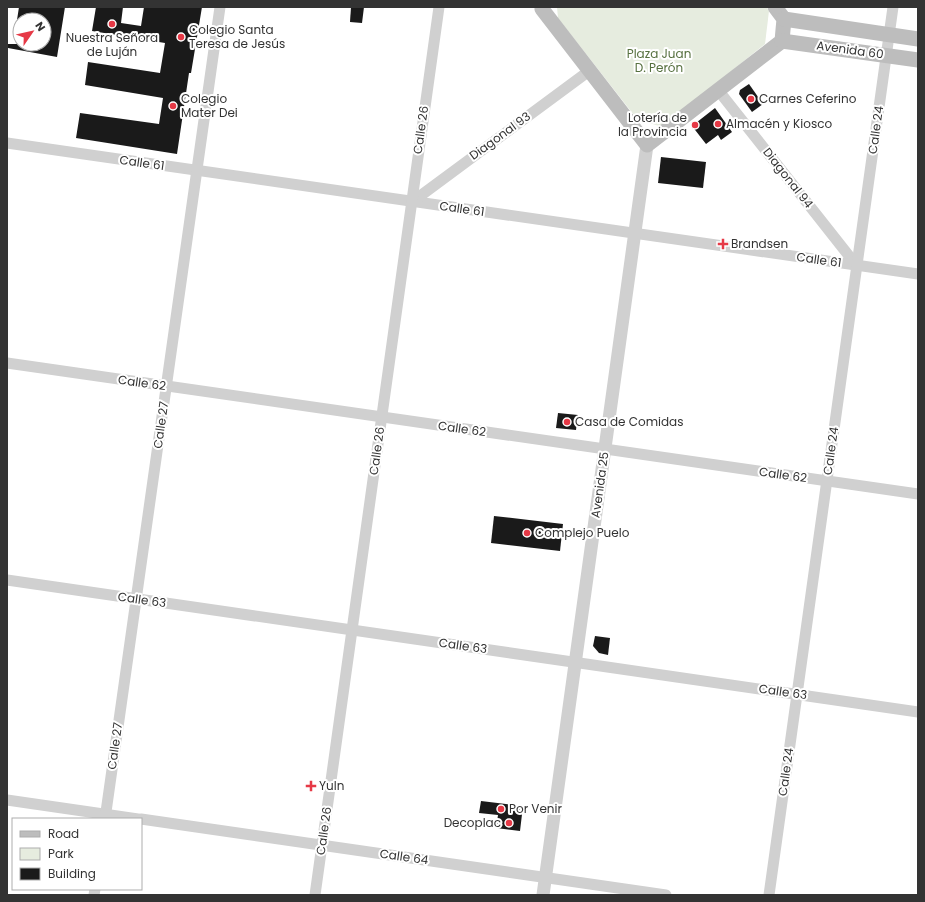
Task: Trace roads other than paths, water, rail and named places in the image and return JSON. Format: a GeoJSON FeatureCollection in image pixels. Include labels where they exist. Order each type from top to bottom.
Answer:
{"type":"FeatureCollection","features":[{"type":"Feature","properties":{"kind":"main road"},"geometry":{"type":"LineString","coordinates":[[538,8],[648,146],[782,41],[784,19],[775,7]]}},
{"type":"Feature","properties":{"kind":"main road","name":"Avenida 60"},"geometry":{"type":"LineString","coordinates":[[784,19],[918,39]]}},
{"type":"Feature","properties":{"kind":"main road","name":"Avenida 60"},"geometry":{"type":"LineString","coordinates":[[782,41],[918,60]]}},
{"type":"Feature","properties":{"kind":"street","name":"Calle 27"},"geometry":{"type":"LineString","coordinates":[[105,817],[220,7]]}},
{"type":"Feature","properties":{"kind":"street","name":"Calle 26"},"geometry":{"type":"LineString","coordinates":[[314,895],[439,7]]}},
{"type":"Feature","properties":{"kind":"street","name":"Calle 24"},"geometry":{"type":"LineString","coordinates":[[769,895],[893,7]]}},
{"type":"Feature","properties":{"kind":"street","name":"Diagonal 93"},"geometry":{"type":"LineString","coordinates":[[412,202],[589,71]]}},
{"type":"Feature","properties":{"kind":"street","name":"Diagonal 94"},"geometry":{"type":"LineString","coordinates":[[718,90],[857,266]]}},
{"type":"Feature","properties":{"kind":"street","name":"Calle 61"},"geometry":{"type":"LineString","coordinates":[[7,143],[918,274]]}},
{"type":"Feature","properties":{"kind":"street","name":"Avenida 25"},"geometry":{"type":"LineString","coordinates":[[543,895],[648,146]]}},
{"type":"Feature","properties":{"kind":"street","name":"Calle 62"},"geometry":{"type":"LineString","coordinates":[[7,363],[918,494]]}},
{"type":"Feature","properties":{"kind":"street","name":"Calle 63"},"geometry":{"type":"LineString","coordinates":[[7,580],[918,712]]}},
{"type":"Feature","properties":{"kind":"street","name":"Calle 64"},"geometry":{"type":"LineString","coordinates":[[7,800],[105,817],[122,818]]}},
{"type":"Feature","properties":{"kind":"street","name":"Calle 64"},"geometry":{"type":"LineString","coordinates":[[142,819],[666,895]]}},
{"type":"Feature","properties":{"kind":"place","name":"Nuestra Señora de Luján"},"geometry":{"type":"Point","coordinates":[112,24]}},
{"type":"Feature","properties":{"kind":"place","name":"Colegio Santa Teresa de Jesús"},"geometry":{"type":"Point","coordinates":[181,37]}},
{"type":"Feature","properties":{"kind":"place","name":"Carnes Ceferino"},"geometry":{"type":"Point","coordinates":[751,99]}},
{"type":"Feature","properties":{"kind":"place","name":"Colegio Mater Dei"},"geometry":{"type":"Point","coordinates":[173,106]}},
{"type":"Feature","properties":{"kind":"place","name":"Almacén y Kiosco"},"geometry":{"type":"Point","coordinates":[718,124]}},
{"type":"Feature","properties":{"kind":"place","name":"Lotería de la Provincia"},"geometry":{"type":"Point","coordinates":[695,125]}},
{"type":"Feature","properties":{"kind":"place","name":"Brandsen"},"geometry":{"type":"Point","coordinates":[723,244]}},
{"type":"Feature","properties":{"kind":"place","name":"Casa de Comidas"},"geometry":{"type":"Point","coordinates":[567,422]}},
{"type":"Feature","properties":{"kind":"place","name":"Complejo Puelo"},"geometry":{"type":"Point","coordinates":[527,533]}},
{"type":"Feature","properties":{"kind":"place","name":"Yuln"},"geometry":{"type":"Point","coordinates":[311,786]}},
{"type":"Feature","properties":{"kind":"place","name":"Por Venir"},"geometry":{"type":"Point","coordinates":[501,809]}},
{"type":"Feature","properties":{"kind":"place","name":"Decoplac"},"geometry":{"type":"Point","coordinates":[509,823]}},
{"type":"Feature","properties":{"kind":"park label","name":"Plaza Juan D. Perón"},"geometry":{"type":"Point","coordinates":[659,61]}}]}
